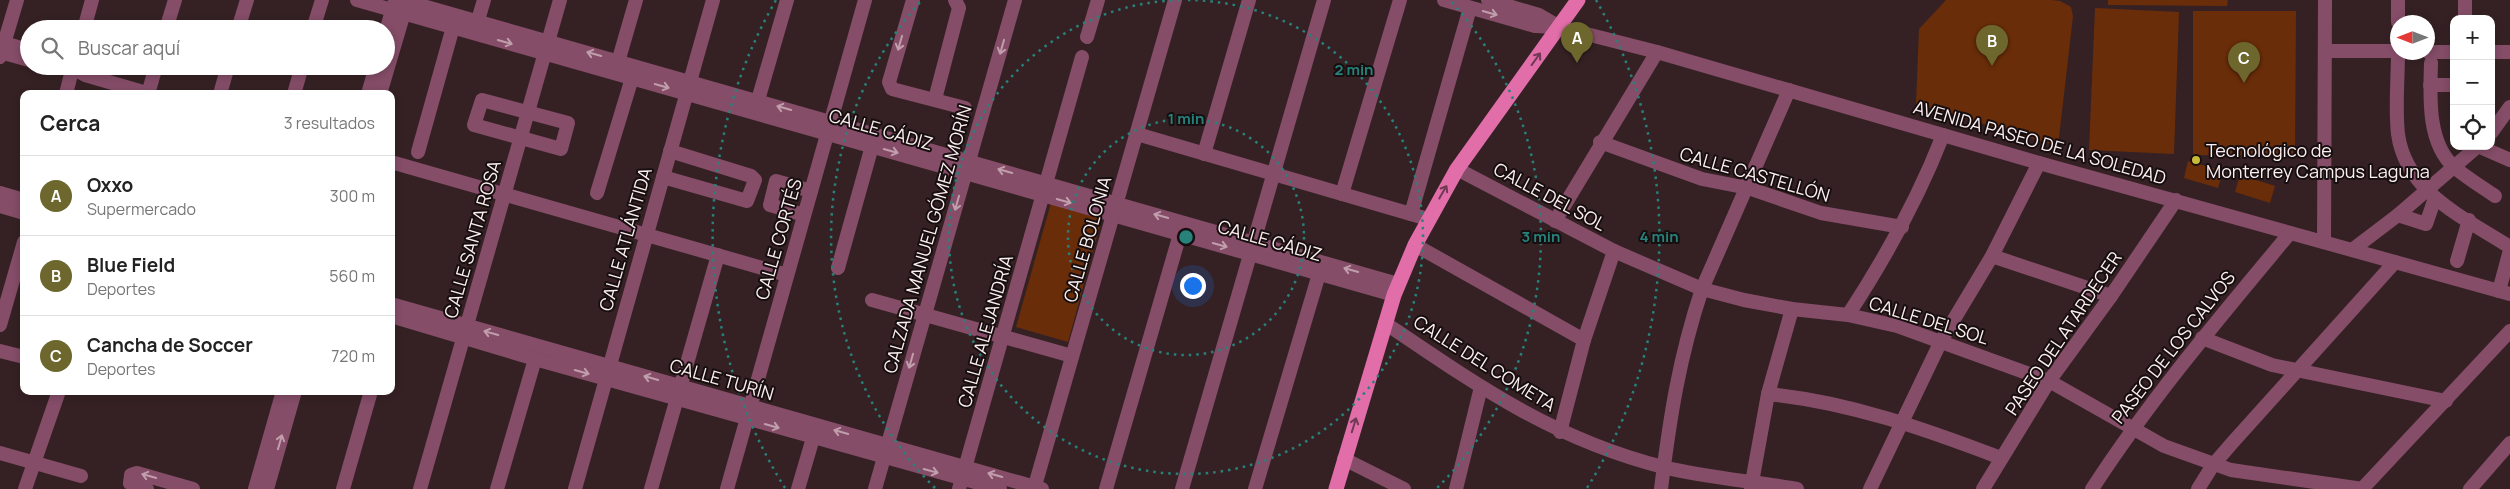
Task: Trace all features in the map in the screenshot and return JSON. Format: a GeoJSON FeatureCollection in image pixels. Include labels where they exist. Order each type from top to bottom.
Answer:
{"type":"FeatureCollection","features":[{"type":"Feature","properties":{"kind":"main road"},"geometry":{"type":"LineString","coordinates":[[1336,489],[1396,289],[1415,245],[1457,169],[1578,0]]}},
{"type":"Feature","properties":{"kind":"street"},"geometry":{"type":"LineString","coordinates":[[1,49],[17,0]]}},
{"type":"Feature","properties":{"kind":"street"},"geometry":{"type":"LineString","coordinates":[[86,20],[92,0]]}},
{"type":"Feature","properties":{"kind":"street"},"geometry":{"type":"LineString","coordinates":[[169,20],[175,0]]}},
{"type":"Feature","properties":{"kind":"street"},"geometry":{"type":"LineString","coordinates":[[241,20],[247,0]]}},
{"type":"Feature","properties":{"kind":"street"},"geometry":{"type":"LineString","coordinates":[[316,20],[322,0]]}},
{"type":"Feature","properties":{"kind":"street","name":"CALLE CÁDIZ"},"geometry":{"type":"LineString","coordinates":[[357,0],[401,4],[1396,289]]}},
{"type":"Feature","properties":{"kind":"street"},"geometry":{"type":"LineString","coordinates":[[476,27],[484,0]]}},
{"type":"Feature","properties":{"kind":"street","name":"CALLE SANTA ROSA"},"geometry":{"type":"LineString","coordinates":[[420,489],[560,0]]}},
{"type":"Feature","properties":{"kind":"street"},"geometry":{"type":"LineString","coordinates":[[616,67],[636,0]]}},
{"type":"Feature","properties":{"kind":"street","name":"CALLE ATLÁNTIDA"},"geometry":{"type":"LineString","coordinates":[[575,489],[713,0]]}},
{"type":"Feature","properties":{"kind":"street"},"geometry":{"type":"LineString","coordinates":[[756,106],[787,0]]}},
{"type":"Feature","properties":{"kind":"street","name":"CALLE CORTÉS"},"geometry":{"type":"LineString","coordinates":[[727,489],[865,0]]}},
{"type":"Feature","properties":{"kind":"street"},"geometry":{"type":"LineString","coordinates":[[913,0],[889,82],[890,86],[892,89],[965,108]]}},
{"type":"Feature","properties":{"kind":"street"},"geometry":{"type":"LineString","coordinates":[[936,99],[959,8],[955,0]]}},
{"type":"Feature","properties":{"kind":"street","name":"CALZADA MANUEL GÓMEZ MORÍN"},"geometry":{"type":"LineString","coordinates":[[875,489],[1015,0]]}},
{"type":"Feature","properties":{"kind":"street"},"geometry":{"type":"LineString","coordinates":[[1087,37],[1098,0]]}},
{"type":"Feature","properties":{"kind":"street","name":"CALLE BOLONIA"},"geometry":{"type":"LineString","coordinates":[[1037,488],[1072,356],[1175,0]]}},
{"type":"Feature","properties":{"kind":"street"},"geometry":{"type":"LineString","coordinates":[[1204,154],[1249,0]]}},
{"type":"Feature","properties":{"kind":"street"},"geometry":{"type":"LineString","coordinates":[[1182,489],[1324,0]]}},
{"type":"Feature","properties":{"kind":"street"},"geometry":{"type":"LineString","coordinates":[[1342,194],[1400,0]]}},
{"type":"Feature","properties":{"kind":"street","name":"AVENIDA PASEO DE LA SOLEDAD"},"geometry":{"type":"LineString","coordinates":[[1444,0],[1535,26],[1559,27],[1656,52],[2039,163],[2504,293]]}},
{"type":"Feature","properties":{"kind":"street","name":"AVENIDA PASEO DE LA SOLEDAD"},"geometry":{"type":"LineString","coordinates":[[1488,0],[1539,15],[1559,27]]}},
{"type":"Feature","properties":{"kind":"street"},"geometry":{"type":"LineString","coordinates":[[2324,242],[2325,0]]}},
{"type":"Feature","properties":{"kind":"street"},"geometry":{"type":"LineString","coordinates":[[2398,0],[2398,15]]}},
{"type":"Feature","properties":{"kind":"street"},"geometry":{"type":"LineString","coordinates":[[2465,0],[2465,15]]}},
{"type":"Feature","properties":{"kind":"street"},"geometry":{"type":"LineString","coordinates":[[392,20],[401,4]]}},
{"type":"Feature","properties":{"kind":"street"},"geometry":{"type":"LineString","coordinates":[[395,30],[401,4]]}},
{"type":"Feature","properties":{"kind":"street","name":"CALLE CÁDIZ"},"geometry":{"type":"LineString","coordinates":[[401,4],[453,27],[476,27]]}},
{"type":"Feature","properties":{"kind":"street"},"geometry":{"type":"LineString","coordinates":[[1411,214],[1470,8]]}},
{"type":"Feature","properties":{"kind":"street"},"geometry":{"type":"LineString","coordinates":[[418,152],[453,27]]}},
{"type":"Feature","properties":{"kind":"street"},"geometry":{"type":"LineString","coordinates":[[1,49],[20,50]]}},
{"type":"Feature","properties":{"kind":"street"},"geometry":{"type":"LineString","coordinates":[[1,49],[20,56]]}},
{"type":"Feature","properties":{"kind":"street"},"geometry":{"type":"LineString","coordinates":[[2325,51],[2390,52]]}},
{"type":"Feature","properties":{"kind":"street"},"geometry":{"type":"LineString","coordinates":[[1555,222],[1600,142],[1656,52]]}},
{"type":"Feature","properties":{"kind":"street"},"geometry":{"type":"LineString","coordinates":[[2495,52],[2510,52]]}},
{"type":"Feature","properties":{"kind":"street"},"geometry":{"type":"LineString","coordinates":[[2435,57],[2450,53]]}},
{"type":"Feature","properties":{"kind":"street","name":"CALLE ALEJANDRÍA"},"geometry":{"type":"LineString","coordinates":[[962,478],[1082,57]]}},
{"type":"Feature","properties":{"kind":"street"},"geometry":{"type":"LineString","coordinates":[[2398,60],[2398,133],[2402,152],[2412,173],[2431,195],[2510,249],[2504,293]]}},
{"type":"Feature","properties":{"kind":"street"},"geometry":{"type":"LineString","coordinates":[[2429,60],[2434,129],[2439,148],[2454,167],[2495,196]]}},
{"type":"Feature","properties":{"kind":"street","name":"CALLE CÁDIZ"},"geometry":{"type":"LineString","coordinates":[[616,67],[632,78],[688,87]]}},
{"type":"Feature","properties":{"kind":"street"},"geometry":{"type":"LineString","coordinates":[[67,90],[70,75]]}},
{"type":"Feature","properties":{"kind":"street"},"geometry":{"type":"LineString","coordinates":[[85,75],[136,90]]}},
{"type":"Feature","properties":{"kind":"street"},"geometry":{"type":"LineString","coordinates":[[150,90],[154,75]]}},
{"type":"Feature","properties":{"kind":"street"},"geometry":{"type":"LineString","coordinates":[[221,90],[225,75]]}},
{"type":"Feature","properties":{"kind":"street"},"geometry":{"type":"LineString","coordinates":[[295,90],[299,75]]}},
{"type":"Feature","properties":{"kind":"street"},"geometry":{"type":"LineString","coordinates":[[369,90],[373,75]]}},
{"type":"Feature","properties":{"kind":"street"},"geometry":{"type":"LineString","coordinates":[[381,90],[384,75]]}},
{"type":"Feature","properties":{"kind":"street"},"geometry":{"type":"LineString","coordinates":[[597,193],[632,78]]}},
{"type":"Feature","properties":{"kind":"street"},"geometry":{"type":"LineString","coordinates":[[2430,85],[2450,85]]}},
{"type":"Feature","properties":{"kind":"street"},"geometry":{"type":"LineString","coordinates":[[1661,489],[1671,408],[1682,353],[1702,289],[1748,188],[1789,90]]}},
{"type":"Feature","properties":{"kind":"street"},"geometry":{"type":"LineString","coordinates":[[482,100],[528,112],[568,124],[561,149],[474,125],[482,100]]}},
{"type":"Feature","properties":{"kind":"street"},"geometry":{"type":"LineString","coordinates":[[2495,125],[2510,107]]}},
{"type":"Feature","properties":{"kind":"street","name":"CALLE CÁDIZ"},"geometry":{"type":"LineString","coordinates":[[829,127],[872,146],[967,166]]}},
{"type":"Feature","properties":{"kind":"street"},"geometry":{"type":"LineString","coordinates":[[1136,134],[1428,219]]}},
{"type":"Feature","properties":{"kind":"street"},"geometry":{"type":"LineString","coordinates":[[1848,314],[1876,272],[1902,227],[1943,135]]}},
{"type":"Feature","properties":{"kind":"street","name":"CALLE CASTELLÓN"},"geometry":{"type":"LineString","coordinates":[[1600,142],[1702,179],[1748,188],[1821,213],[1902,227]]}},
{"type":"Feature","properties":{"kind":"street"},"geometry":{"type":"LineString","coordinates":[[838,268],[872,146]]}},
{"type":"Feature","properties":{"kind":"street"},"geometry":{"type":"LineString","coordinates":[[2352,250],[2398,215],[2431,195],[2454,167],[2473,150]]}},
{"type":"Feature","properties":{"kind":"street"},"geometry":{"type":"LineString","coordinates":[[2487,150],[2510,160]]}},
{"type":"Feature","properties":{"kind":"street"},"geometry":{"type":"LineString","coordinates":[[663,177],[747,201],[754,177],[670,151]]}},
{"type":"Feature","properties":{"kind":"street"},"geometry":{"type":"LineString","coordinates":[[395,163],[787,275]]}},
{"type":"Feature","properties":{"kind":"street"},"geometry":{"type":"LineString","coordinates":[[1870,489],[1941,342],[1992,256],[2039,163]]}},
{"type":"Feature","properties":{"kind":"street","name":"CALLE DEL SOL"},"geometry":{"type":"LineString","coordinates":[[1457,169],[1555,222],[1614,251],[1702,289],[1792,309],[1848,314],[1897,326],[2049,381],[2164,446],[2213,465],[2231,470],[2363,489]]}},
{"type":"Feature","properties":{"kind":"street"},"geometry":{"type":"LineString","coordinates":[[804,215],[770,205],[776,181],[811,191]]}},
{"type":"Feature","properties":{"kind":"street"},"geometry":{"type":"LineString","coordinates":[[0,194],[20,199]]}},
{"type":"Feature","properties":{"kind":"street"},"geometry":{"type":"LineString","coordinates":[[2398,215],[2426,224],[2431,195]]}},
{"type":"Feature","properties":{"kind":"street","name":"PASEO DEL ATARDECER"},"geometry":{"type":"LineString","coordinates":[[1983,489],[2049,381],[2112,296],[2176,200]]}},
{"type":"Feature","properties":{"kind":"street"},"geometry":{"type":"LineString","coordinates":[[0,206],[20,212]]}},
{"type":"Feature","properties":{"kind":"street","name":"CALLE CÁDIZ"},"geometry":{"type":"LineString","coordinates":[[1115,209],[1180,234],[1252,248],[1319,274],[1396,289]]}},
{"type":"Feature","properties":{"kind":"street"},"geometry":{"type":"LineString","coordinates":[[2457,260],[2468,220]]}},
{"type":"Feature","properties":{"kind":"street","name":"PASEO DE LOS CALVOS"},"geometry":{"type":"LineString","coordinates":[[2092,489],[2131,429],[2202,338],[2290,233]]}},
{"type":"Feature","properties":{"kind":"street"},"geometry":{"type":"LineString","coordinates":[[1106,489],[1180,234]]}},
{"type":"Feature","properties":{"kind":"street"},"geometry":{"type":"LineString","coordinates":[[1415,245],[1584,340]]}},
{"type":"Feature","properties":{"kind":"street"},"geometry":{"type":"LineString","coordinates":[[1560,432],[1584,340],[1614,251]]}},
{"type":"Feature","properties":{"kind":"street"},"geometry":{"type":"LineString","coordinates":[[651,489],[718,255]]}},
{"type":"Feature","properties":{"kind":"street"},"geometry":{"type":"LineString","coordinates":[[0,324],[20,256]]}},
{"type":"Feature","properties":{"kind":"street"},"geometry":{"type":"LineString","coordinates":[[1992,256],[2112,296]]}},
{"type":"Feature","properties":{"kind":"street"},"geometry":{"type":"LineString","coordinates":[[2198,489],[2213,465],[2395,262]]}},
{"type":"Feature","properties":{"kind":"street"},"geometry":{"type":"LineString","coordinates":[[1256,489],[1319,274]]}},
{"type":"Feature","properties":{"kind":"street"},"geometry":{"type":"LineString","coordinates":[[872,300],[1072,356]]}},
{"type":"Feature","properties":{"kind":"street"},"geometry":{"type":"LineString","coordinates":[[1752,485],[1768,394],[1792,309]]}},
{"type":"Feature","properties":{"kind":"street","name":"CALLE TURÍN"},"geometry":{"type":"LineString","coordinates":[[395,316],[465,332],[607,372],[886,452],[1000,489]]}},
{"type":"Feature","properties":{"kind":"street","name":"CALLE DEL COMETA"},"geometry":{"type":"LineString","coordinates":[[1386,323],[1481,387],[1560,432],[1610,451],[1664,467],[1752,485],[1797,489]]}},
{"type":"Feature","properties":{"kind":"street"},"geometry":{"type":"LineString","coordinates":[[2363,489],[2510,331]]}},
{"type":"Feature","properties":{"kind":"street","name":"CALLE TURÍN"},"geometry":{"type":"LineString","coordinates":[[465,332],[535,359],[607,372]]}},
{"type":"Feature","properties":{"kind":"street"},"geometry":{"type":"LineString","coordinates":[[2202,338],[2244,355],[2298,371],[2446,401]]}},
{"type":"Feature","properties":{"kind":"street"},"geometry":{"type":"LineString","coordinates":[[0,351],[20,356]]}},
{"type":"Feature","properties":{"kind":"street"},"geometry":{"type":"LineString","coordinates":[[498,489],[535,359]]}},
{"type":"Feature","properties":{"kind":"street"},"geometry":{"type":"LineString","coordinates":[[1456,489],[1481,387]]}},
{"type":"Feature","properties":{"kind":"street"},"geometry":{"type":"LineString","coordinates":[[1768,394],[1834,403],[1942,436],[2001,458]]}},
{"type":"Feature","properties":{"kind":"street"},"geometry":{"type":"LineString","coordinates":[[25,489],[32,462],[57,395]]}},
{"type":"Feature","properties":{"kind":"street"},"geometry":{"type":"LineString","coordinates":[[255,489],[282,395]]}},
{"type":"Feature","properties":{"kind":"street"},"geometry":{"type":"LineString","coordinates":[[267,489],[294,395]]}},
{"type":"Feature","properties":{"kind":"street"},"geometry":{"type":"LineString","coordinates":[[343,489],[370,395]]}},
{"type":"Feature","properties":{"kind":"street","name":"CALLE TURÍN"},"geometry":{"type":"LineString","coordinates":[[749,413],[813,438],[886,452]]}},
{"type":"Feature","properties":{"kind":"street"},"geometry":{"type":"LineString","coordinates":[[798,489],[813,438]]}},
{"type":"Feature","properties":{"kind":"street"},"geometry":{"type":"LineString","coordinates":[[2470,489],[2509,446]]}},
{"type":"Feature","properties":{"kind":"street"},"geometry":{"type":"LineString","coordinates":[[0,453],[81,476]]}},
{"type":"Feature","properties":{"kind":"street"},"geometry":{"type":"LineString","coordinates":[[1344,459],[1404,489]]}},
{"type":"Feature","properties":{"kind":"street"},"geometry":{"type":"LineString","coordinates":[[147,489],[130,483],[130,475],[137,473],[193,489]]}},
{"type":"Feature","properties":{"kind":"street","name":"CALLE TURÍN"},"geometry":{"type":"LineString","coordinates":[[962,478],[1037,488]]}},
{"type":"Feature","properties":{"kind":"shaded area"},"geometry":{"type":"Polygon","coordinates":[[[1946,0],[2051,0],[2060,1],[2071,7],[2073,16],[2058,146],[1916,104],[1919,29],[1946,0]]]}},
{"type":"Feature","properties":{"kind":"shaded area"},"geometry":{"type":"Polygon","coordinates":[[[2108,0],[2228,0],[2227,6],[2108,5],[2108,0]]]}},
{"type":"Feature","properties":{"kind":"shaded area"},"geometry":{"type":"Polygon","coordinates":[[[2095,8],[2179,12],[2174,154],[2089,150],[2095,8]]]}},
{"type":"Feature","properties":{"kind":"shaded area"},"geometry":{"type":"Polygon","coordinates":[[[2193,11],[2296,11],[2295,156],[2193,155],[2193,11]]]}},
{"type":"Feature","properties":{"kind":"shaded area"},"geometry":{"type":"Polygon","coordinates":[[[2188,161],[2223,171],[2218,188],[2184,178],[2188,161]]]}},
{"type":"Feature","properties":{"kind":"shaded area"},"geometry":{"type":"Polygon","coordinates":[[[2240,175],[2275,186],[2270,203],[2235,192],[2240,175]]]}},
{"type":"Feature","properties":{"kind":"shaded area"},"geometry":{"type":"Polygon","coordinates":[[[1051,203],[1102,218],[1068,342],[1016,327],[1051,203]]]}},
{"type":"Feature","properties":{"kind":"place","name":"Oxxo"},"geometry":{"type":"Point","coordinates":[1577,63]}},
{"type":"Feature","properties":{"kind":"place","name":"Blue Field"},"geometry":{"type":"Point","coordinates":[1992,66]}},
{"type":"Feature","properties":{"kind":"place","name":"Cancha de Soccer"},"geometry":{"type":"Point","coordinates":[2244,83]}},
{"type":"Feature","properties":{"kind":"place","name":"Tecnológico de Monterrey Campus Laguna"},"geometry":{"type":"Point","coordinates":[2196,160]}}]}
